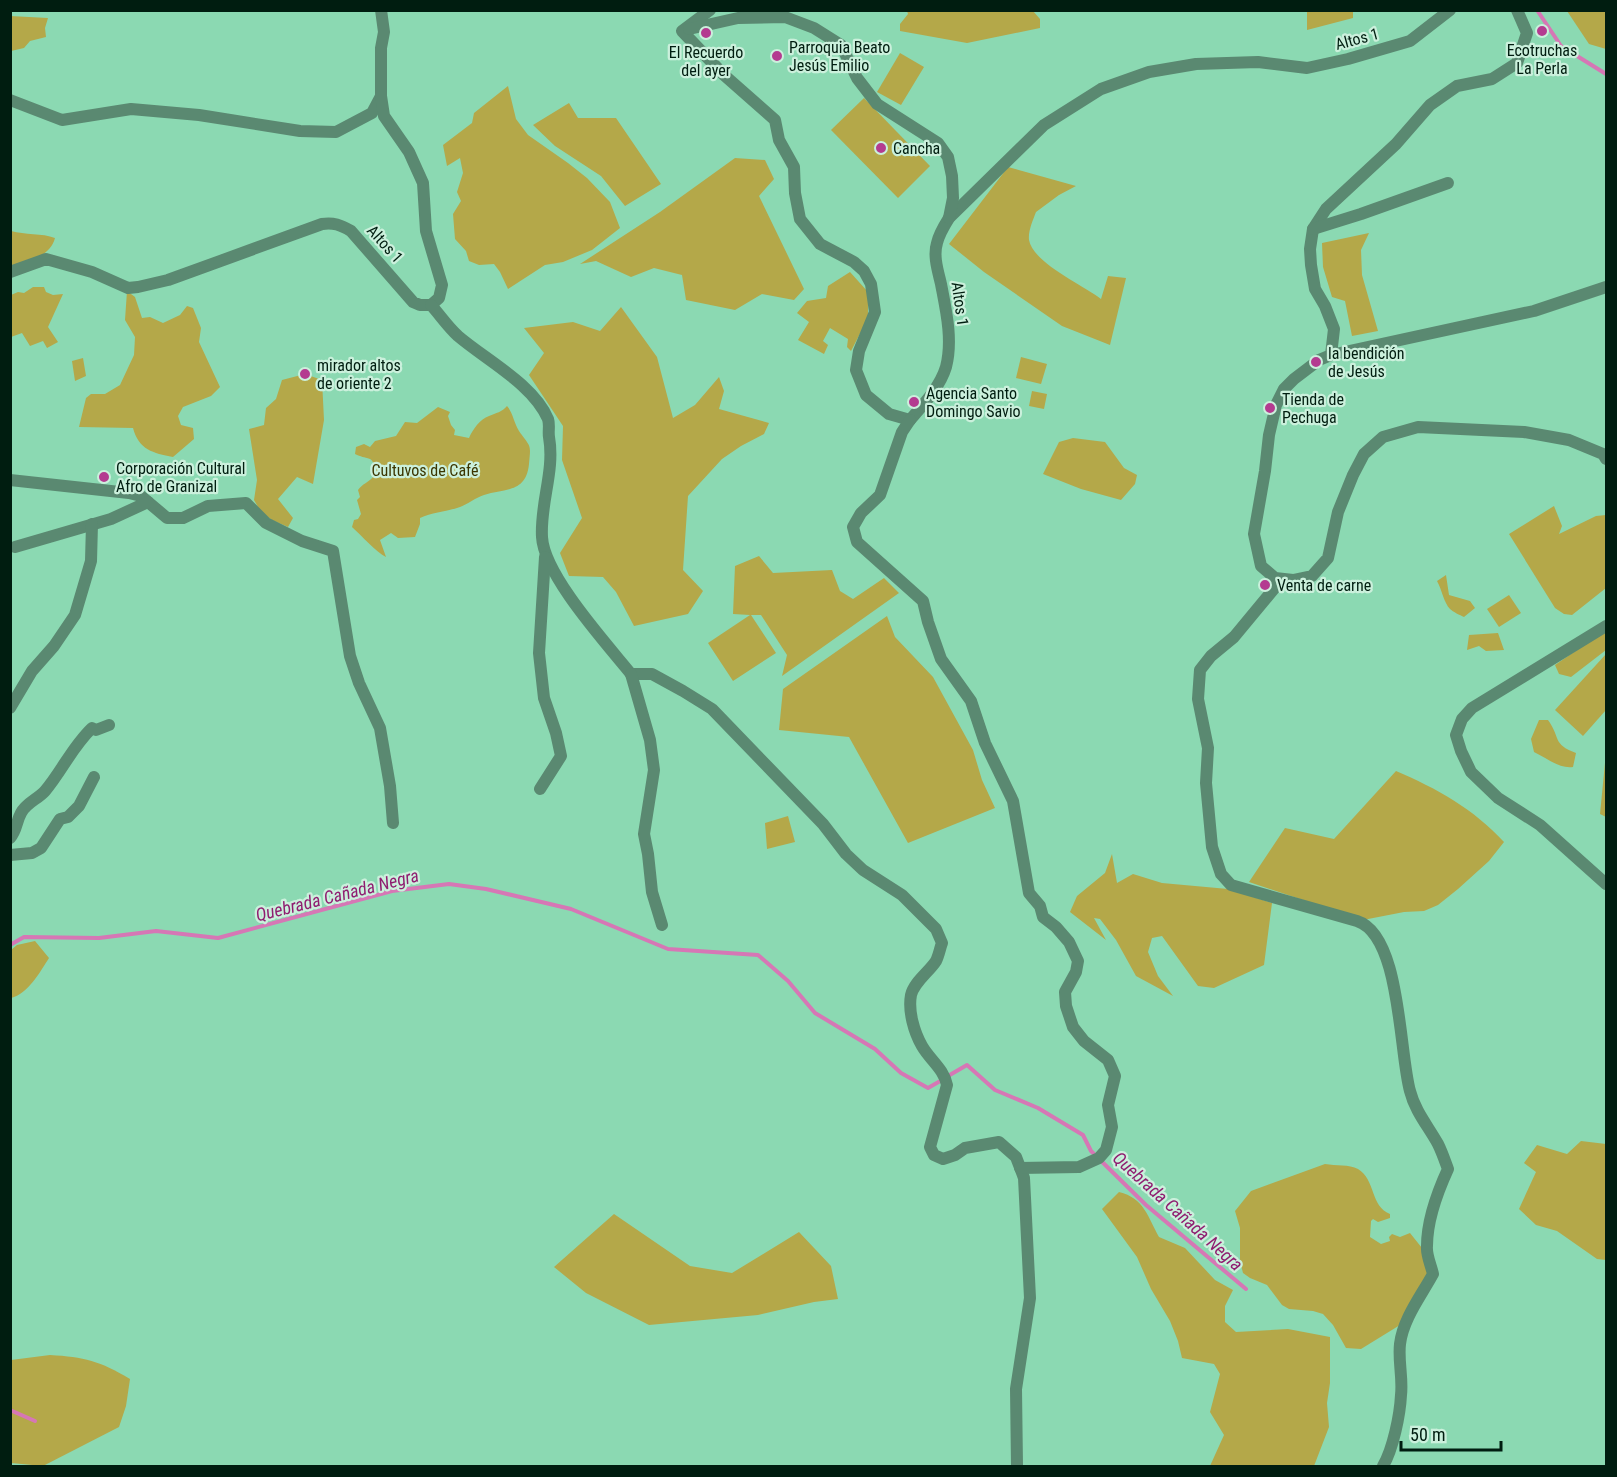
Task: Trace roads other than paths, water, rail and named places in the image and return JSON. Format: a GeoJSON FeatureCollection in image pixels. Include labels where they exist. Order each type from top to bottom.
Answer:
{"type":"FeatureCollection","features":[{"type":"Feature","properties":{"kind":"street"},"geometry":{"type":"LineString","coordinates":[[381,10],[384,32],[381,48],[381,96],[384,116],[409,152],[423,183],[426,231],[442,285],[440,298],[431,305],[456,334],[516,381],[538,402],[549,421],[548,436],[551,452],[542,537],[545,552],[553,570],[578,606],[631,674],[643,709],[654,770],[644,834],[652,892],[662,925]]}},
{"type":"Feature","properties":{"kind":"street"},"geometry":{"type":"LineString","coordinates":[[682,30],[710,10]]}},
{"type":"Feature","properties":{"kind":"street","name":"Altos 1"},"geometry":{"type":"LineString","coordinates":[[1020,1168],[1079,1167],[1099,1158],[1106,1150],[1112,1127],[1108,1105],[1115,1076],[1108,1060],[1084,1041],[1073,1027],[1066,1006],[1065,992],[1076,972],[1078,961],[1069,942],[1056,927],[1043,917],[1040,906],[1029,893],[1012,801],[985,743],[971,700],[941,659],[923,601],[857,542],[853,527],[861,513],[880,495],[902,432],[930,397],[946,368],[949,344],[947,314],[936,258],[936,244],[949,218],[1044,125],[1101,89],[1149,72],[1196,64],[1258,62],[1307,68],[1348,59],[1410,41],[1450,10]]}},
{"type":"Feature","properties":{"kind":"street"},"geometry":{"type":"LineString","coordinates":[[1331,356],[1334,329],[1315,289],[1311,265],[1310,249],[1313,229],[1326,209],[1396,144],[1430,105],[1457,86],[1492,79],[1517,63],[1527,33],[1517,10]]}},
{"type":"Feature","properties":{"kind":"street"},"geometry":{"type":"LineString","coordinates":[[682,30],[738,18],[785,17],[814,28],[841,45],[857,78],[877,104],[938,143],[948,157],[953,198],[949,218]]}},
{"type":"Feature","properties":{"kind":"street"},"geometry":{"type":"LineString","coordinates":[[682,30],[724,75],[775,120],[779,140],[794,167],[795,193],[800,219],[820,243],[854,262],[864,271],[871,284],[875,312],[859,351],[856,370],[866,395],[889,414],[910,420]]}},
{"type":"Feature","properties":{"kind":"street"},"geometry":{"type":"LineString","coordinates":[[10,100],[62,120],[131,109],[199,115],[300,131],[336,132],[372,113],[381,96]]}},
{"type":"Feature","properties":{"kind":"street"},"geometry":{"type":"LineString","coordinates":[[1313,229],[1448,183]]}},
{"type":"Feature","properties":{"kind":"street","name":"Altos 1"},"geometry":{"type":"LineString","coordinates":[[10,272],[46,259],[92,272],[128,288],[138,287],[168,280],[322,224],[331,223],[351,231],[413,302],[420,305],[431,305]]}},
{"type":"Feature","properties":{"kind":"street"},"geometry":{"type":"LineString","coordinates":[[1606,287],[1534,311],[1318,360],[1284,389],[1276,405],[1269,435],[1254,534],[1261,566],[1275,578],[1293,580],[1312,576],[1328,558],[1338,512],[1353,475],[1364,454],[1383,437],[1418,427],[1524,432],[1569,440],[1603,454],[1606,459]]}},
{"type":"Feature","properties":{"kind":"street"},"geometry":{"type":"LineString","coordinates":[[10,480],[129,493],[141,496],[167,518],[183,518],[208,506],[246,503],[266,523],[302,541],[333,551],[351,656],[359,683],[380,728],[390,786],[393,823]]}},
{"type":"Feature","properties":{"kind":"street"},"geometry":{"type":"LineString","coordinates":[[15,546],[111,519],[148,502]]}},
{"type":"Feature","properties":{"kind":"street"},"geometry":{"type":"LineString","coordinates":[[10,708],[32,671],[54,646],[75,615],[91,561],[92,524]]}},
{"type":"Feature","properties":{"kind":"street"},"geometry":{"type":"LineString","coordinates":[[540,789],[561,756],[544,698],[539,653],[545,552]]}},
{"type":"Feature","properties":{"kind":"street"},"geometry":{"type":"LineString","coordinates":[[1282,579],[1234,637],[1211,656],[1200,670],[1198,699],[1208,748],[1206,783],[1212,847],[1221,874],[1231,885],[1358,921],[1366,924],[1373,931],[1385,955],[1401,1022],[1410,1090],[1416,1109],[1438,1145],[1448,1170],[1440,1187],[1428,1229],[1426,1249],[1433,1274],[1401,1338],[1399,1369],[1402,1394],[1397,1423],[1383,1467]]}},
{"type":"Feature","properties":{"kind":"street"},"geometry":{"type":"LineString","coordinates":[[1606,626],[1472,708],[1462,719],[1456,735],[1471,772],[1498,798],[1540,825],[1606,884]]}},
{"type":"Feature","properties":{"kind":"street"},"geometry":{"type":"LineString","coordinates":[[631,674],[652,674],[712,710],[824,824],[846,854],[862,870],[902,895],[936,929],[942,943],[937,960],[915,986],[911,1006],[921,1045],[946,1080],[930,1147],[934,1155],[944,1159],[965,1148],[999,1142],[1016,1157],[1024,1178],[1030,1298],[1016,1389],[1017,1467]]}},
{"type":"Feature","properties":{"kind":"street"},"geometry":{"type":"LineString","coordinates":[[10,838],[16,832],[21,812],[38,799],[50,785],[79,741],[92,728],[96,730],[109,725]]}},
{"type":"Feature","properties":{"kind":"street"},"geometry":{"type":"LineString","coordinates":[[10,855],[32,853],[41,848],[60,819],[68,817],[79,806],[94,777]]}},
{"type":"Feature","properties":{"kind":"waterway"},"geometry":{"type":"LineString","coordinates":[[1537,10],[1561,46],[1606,74]]}},
{"type":"Feature","properties":{"kind":"waterway","name":"Quebrada Cañada Negra"},"geometry":{"type":"LineString","coordinates":[[10,945],[24,937],[99,938],[156,931],[218,938],[392,891],[449,884],[486,889],[571,909],[668,949],[758,955],[788,981],[815,1013],[875,1049],[901,1073],[928,1088],[942,1080]]}},
{"type":"Feature","properties":{"kind":"waterway","name":"Quebrada Cañada Negra"},"geometry":{"type":"LineString","coordinates":[[948,1076],[967,1065],[995,1090],[1038,1108],[1083,1135],[1091,1151],[1146,1205],[1246,1289]]}},
{"type":"Feature","properties":{"kind":"waterway"},"geometry":{"type":"LineString","coordinates":[[10,1410],[35,1421]]}},
{"type":"Feature","properties":{"kind":"place","name":"Ecotruchas La Perla"},"geometry":{"type":"Point","coordinates":[1542,31]}},
{"type":"Feature","properties":{"kind":"place","name":"El Recuerdo del ayer"},"geometry":{"type":"Point","coordinates":[706,33]}},
{"type":"Feature","properties":{"kind":"place","name":"Parroquia Beato Jesús Emilio"},"geometry":{"type":"Point","coordinates":[777,56]}},
{"type":"Feature","properties":{"kind":"place","name":"Cancha"},"geometry":{"type":"Point","coordinates":[881,148]}},
{"type":"Feature","properties":{"kind":"place","name":"la bendición de Jesús"},"geometry":{"type":"Point","coordinates":[1316,362]}},
{"type":"Feature","properties":{"kind":"place","name":"mirador altos de oriente 2"},"geometry":{"type":"Point","coordinates":[305,374]}},
{"type":"Feature","properties":{"kind":"place","name":"Agencia Santo Domingo Savio"},"geometry":{"type":"Point","coordinates":[914,402]}},
{"type":"Feature","properties":{"kind":"place","name":"Tienda de Pechuga"},"geometry":{"type":"Point","coordinates":[1270,408]}},
{"type":"Feature","properties":{"kind":"place","name":"Corporación Cultural Afro de Granizal"},"geometry":{"type":"Point","coordinates":[104,477]}},
{"type":"Feature","properties":{"kind":"place","name":"Venta de carne"},"geometry":{"type":"Point","coordinates":[1265,585]}},
{"type":"Feature","properties":{"kind":"park label","name":"Cultuvos de Café"},"geometry":{"type":"Point","coordinates":[425,470]}}]}
